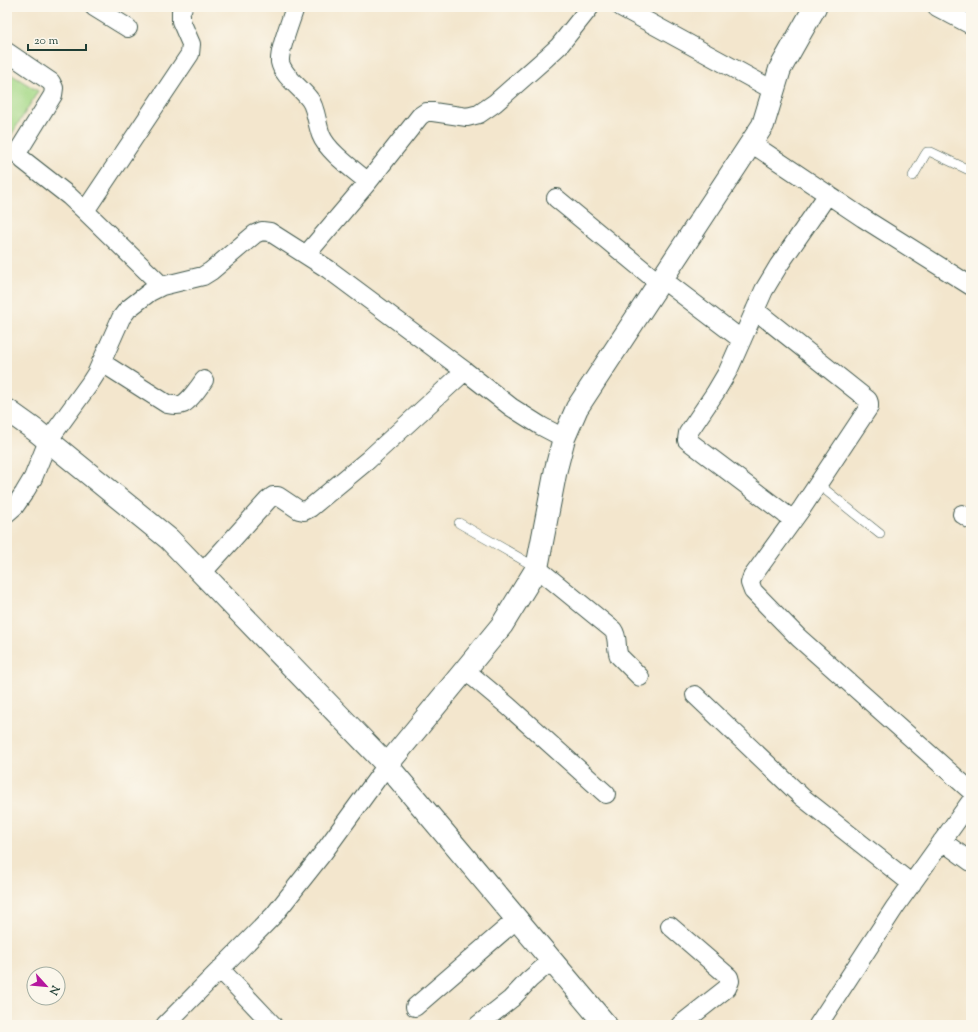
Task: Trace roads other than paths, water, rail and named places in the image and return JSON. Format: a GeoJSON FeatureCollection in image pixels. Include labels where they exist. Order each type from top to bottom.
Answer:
{"type":"FeatureCollection","features":[{"type":"Feature","properties":{"kind":"street"},"geometry":{"type":"LineString","coordinates":[[94,7],[128,28]]}},
{"type":"Feature","properties":{"kind":"street"},"geometry":{"type":"LineString","coordinates":[[85,211],[190,54],[191,44],[181,21],[181,11],[183,7]]}},
{"type":"Feature","properties":{"kind":"street"},"geometry":{"type":"LineString","coordinates":[[295,7],[280,54],[283,71],[311,101],[320,134],[324,142],[332,151],[368,182]]}},
{"type":"Feature","properties":{"kind":"street"},"geometry":{"type":"LineString","coordinates":[[306,255],[368,182],[420,116],[426,112],[467,117],[479,114],[495,103],[559,46],[590,7]]}},
{"type":"Feature","properties":{"kind":"street"},"geometry":{"type":"LineString","coordinates":[[621,7],[773,90]]}},
{"type":"Feature","properties":{"kind":"street"},"geometry":{"type":"LineString","coordinates":[[165,1025],[274,915],[323,853],[387,765],[502,625],[537,568],[556,469],[564,438],[577,408],[763,125],[780,69],[815,7]]}},
{"type":"Feature","properties":{"kind":"street"},"geometry":{"type":"LineString","coordinates":[[941,8],[971,25]]}},
{"type":"Feature","properties":{"kind":"street"},"geometry":{"type":"LineString","coordinates":[[7,52],[50,82],[54,88],[53,95],[19,150],[19,155],[23,160],[69,196],[162,286]]}},
{"type":"Feature","properties":{"kind":"street"},"geometry":{"type":"LineString","coordinates":[[751,143],[971,286]]}},
{"type":"Feature","properties":{"kind":"street"},"geometry":{"type":"LineString","coordinates":[[792,520],[687,440],[688,433],[728,371],[764,290],[828,194]]}},
{"type":"Feature","properties":{"kind":"street"},"geometry":{"type":"LineString","coordinates":[[556,198],[660,281],[742,340]]}},
{"type":"Feature","properties":{"kind":"street"},"geometry":{"type":"LineString","coordinates":[[7,513],[14,506],[33,478],[48,441],[97,372],[121,318],[128,309],[150,292],[162,286],[204,276],[254,234],[262,231],[270,232],[328,269],[465,371],[511,408],[564,438]]}},
{"type":"Feature","properties":{"kind":"street"},"geometry":{"type":"LineString","coordinates":[[755,310],[870,403],[869,407],[818,484],[752,577],[750,583],[753,591],[799,638],[971,791]]}},
{"type":"Feature","properties":{"kind":"street"},"geometry":{"type":"LineString","coordinates":[[101,362],[167,404],[182,405],[204,380]]}},
{"type":"Feature","properties":{"kind":"street"},"geometry":{"type":"LineString","coordinates":[[202,573],[273,496],[278,496],[299,510],[304,511],[310,508],[368,460],[465,371]]}},
{"type":"Feature","properties":{"kind":"street"},"geometry":{"type":"LineString","coordinates":[[7,410],[35,430],[169,539],[387,765],[606,1025]]}},
{"type":"Feature","properties":{"kind":"street"},"geometry":{"type":"LineString","coordinates":[[537,568],[616,633],[618,656],[640,677]]}},
{"type":"Feature","properties":{"kind":"street"},"geometry":{"type":"LineString","coordinates":[[465,670],[508,706],[606,794]]}},
{"type":"Feature","properties":{"kind":"street"},"geometry":{"type":"LineString","coordinates":[[695,695],[802,797],[912,884]]}},
{"type":"Feature","properties":{"kind":"street"},"geometry":{"type":"LineString","coordinates":[[818,1025],[891,914],[971,801]]}},
{"type":"Feature","properties":{"kind":"street"},"geometry":{"type":"LineString","coordinates":[[942,841],[971,862]]}},
{"type":"Feature","properties":{"kind":"street"},"geometry":{"type":"LineString","coordinates":[[415,1007],[517,920]]}},
{"type":"Feature","properties":{"kind":"street"},"geometry":{"type":"LineString","coordinates":[[670,926],[729,978],[730,981],[727,988],[680,1025]]}},
{"type":"Feature","properties":{"kind":"street"},"geometry":{"type":"LineString","coordinates":[[478,1025],[511,999],[529,980],[551,961]]}},
{"type":"Feature","properties":{"kind":"street"},"geometry":{"type":"LineString","coordinates":[[220,969],[273,1025]]}},
{"type":"Feature","properties":{"kind":"lane"},"geometry":{"type":"LineString","coordinates":[[913,176],[927,152],[931,152],[971,171]]}},
{"type":"Feature","properties":{"kind":"lane"},"geometry":{"type":"LineString","coordinates":[[818,484],[880,534]]}},
{"type":"Feature","properties":{"kind":"lane"},"geometry":{"type":"LineString","coordinates":[[459,523],[537,568]]}}]}
